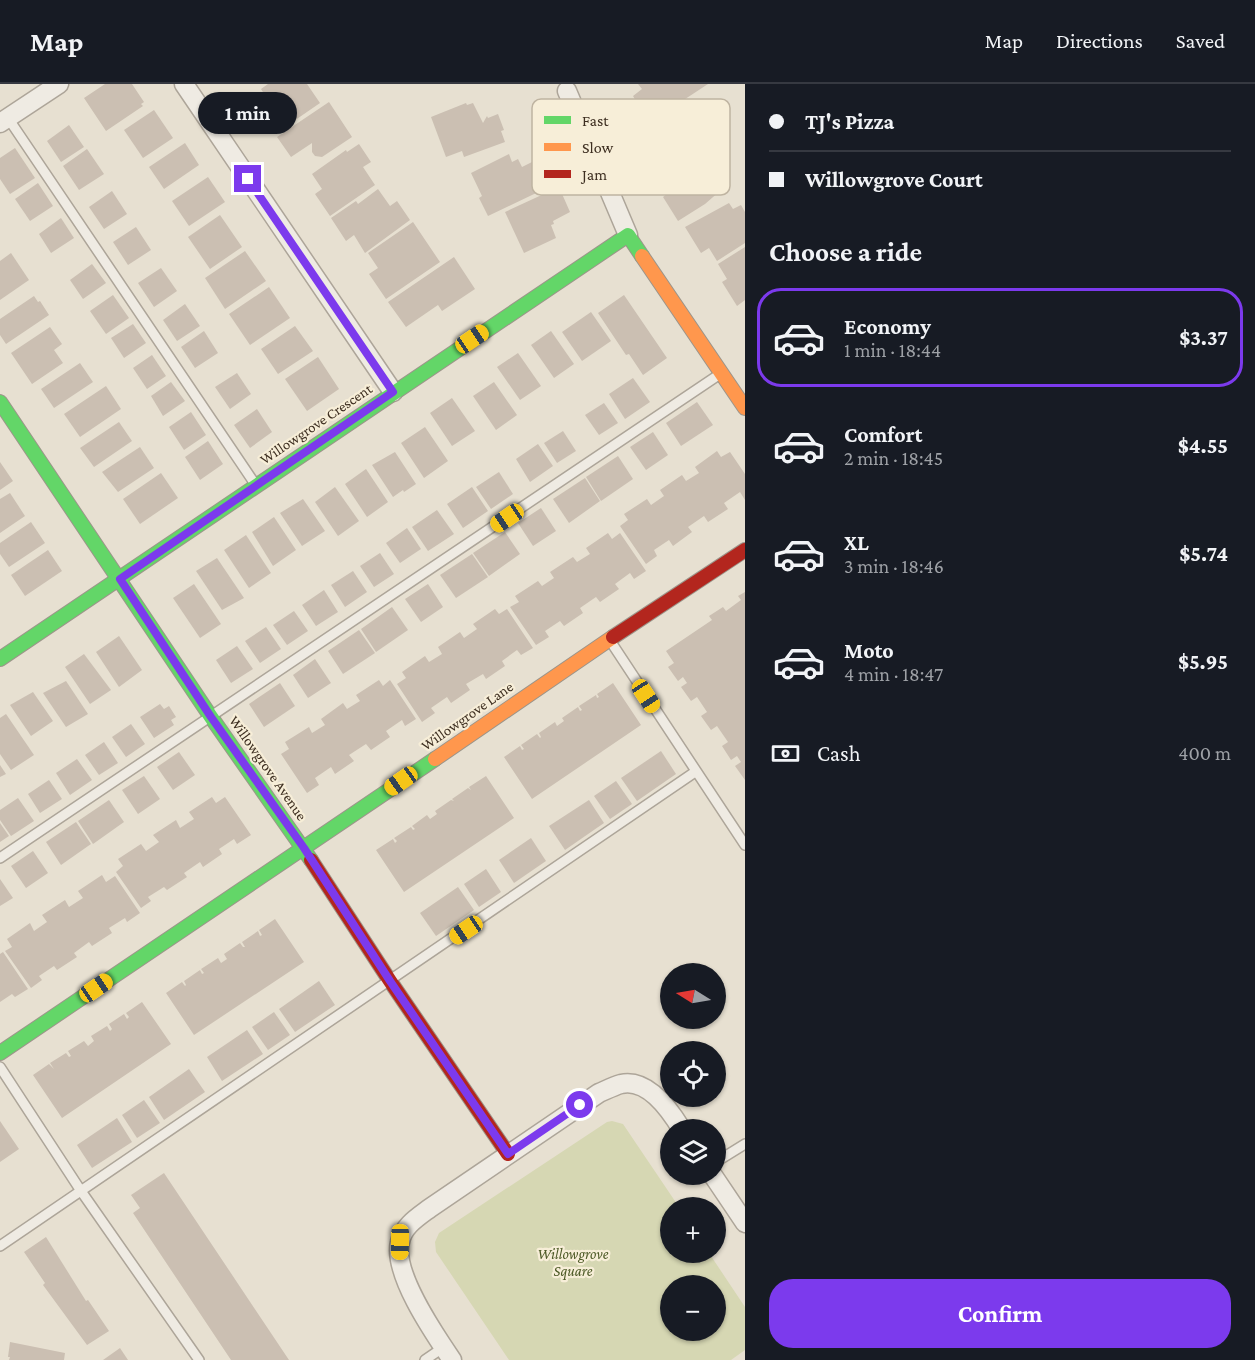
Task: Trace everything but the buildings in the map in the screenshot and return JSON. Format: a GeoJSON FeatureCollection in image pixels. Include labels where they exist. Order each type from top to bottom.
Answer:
{"type":"FeatureCollection","features":[{"type":"Feature","properties":{"kind":"street"},"geometry":{"type":"LineString","coordinates":[[4,121],[59,84]]}},
{"type":"Feature","properties":{"kind":"street"},"geometry":{"type":"LineString","coordinates":[[184,84],[393,392]]}},
{"type":"Feature","properties":{"kind":"street"},"geometry":{"type":"LineString","coordinates":[[567,91],[570,99]]}},
{"type":"Feature","properties":{"kind":"street"},"geometry":{"type":"LineString","coordinates":[[611,195],[628,235],[745,408]]}},
{"type":"Feature","properties":{"kind":"street","name":"Willowgrove Crescent"},"geometry":{"type":"LineString","coordinates":[[0,659],[628,235]]}},
{"type":"Feature","properties":{"kind":"street","name":"Willowgrove Avenue"},"geometry":{"type":"LineString","coordinates":[[0,402],[211,717],[304,848],[390,981],[508,1154]]}},
{"type":"Feature","properties":{"kind":"street","name":"Willowgrove Lane"},"geometry":{"type":"LineString","coordinates":[[0,1053],[609,639],[745,550]]}},
{"type":"Feature","properties":{"kind":"street"},"geometry":{"type":"LineString","coordinates":[[448,1354],[404,1278],[399,1258],[400,1242],[408,1225],[599,1093],[624,1083],[645,1087],[660,1100],[674,1119]]}},
{"type":"Feature","properties":{"kind":"street"},"geometry":{"type":"LineString","coordinates":[[719,1185],[745,1223]]}},
{"type":"Feature","properties":{"kind":"lane"},"geometry":{"type":"LineString","coordinates":[[4,121],[256,486]]}},
{"type":"Feature","properties":{"kind":"lane"},"geometry":{"type":"LineString","coordinates":[[0,858],[722,373]]}},
{"type":"Feature","properties":{"kind":"lane"},"geometry":{"type":"LineString","coordinates":[[609,639],[745,845]]}},
{"type":"Feature","properties":{"kind":"lane"},"geometry":{"type":"LineString","coordinates":[[0,1246],[695,772]]}},
{"type":"Feature","properties":{"kind":"lane"},"geometry":{"type":"LineString","coordinates":[[0,1067],[81,1191],[199,1360]]}},
{"type":"Feature","properties":{"kind":"lane"},"geometry":{"type":"LineString","coordinates":[[726,1156],[745,1144]]}},
{"type":"Feature","properties":{"kind":"lane"},"geometry":{"type":"LineString","coordinates":[[425,1360],[448,1354]]}},
{"type":"Feature","properties":{"kind":"green space","name":"Willowgrove Square"},"geometry":{"type":"Polygon","coordinates":[[[607,1122],[623,1124],[660,1179],[660,1185],[664,1185],[672,1197],[660,1197],[660,1263],[716,1263],[724,1275],[660,1275],[660,1341],[726,1341],[726,1278],[745,1307],[745,1350],[731,1360],[509,1360],[436,1252],[435,1242],[439,1233],[607,1122]]]}},
{"type":"Feature","properties":{"kind":"traffic: fast"},"geometry":{"type":"LineString","coordinates":[[0,659],[628,235],[642,256]]}},
{"type":"Feature","properties":{"kind":"traffic: fast"},"geometry":{"type":"LineString","coordinates":[[0,402],[211,717],[311,860]]}},
{"type":"Feature","properties":{"kind":"traffic: fast"},"geometry":{"type":"LineString","coordinates":[[0,1053],[435,759]]}},
{"type":"Feature","properties":{"kind":"traffic: slow"},"geometry":{"type":"LineString","coordinates":[[642,256],[745,408]]}},
{"type":"Feature","properties":{"kind":"traffic: slow"},"geometry":{"type":"LineString","coordinates":[[435,759],[613,637]]}},
{"type":"Feature","properties":{"kind":"traffic: jam"},"geometry":{"type":"LineString","coordinates":[[613,637],[745,550]]}},
{"type":"Feature","properties":{"kind":"traffic: jam"},"geometry":{"type":"LineString","coordinates":[[311,860],[508,1154]]}},
{"type":"Feature","properties":{"kind":"route"},"geometry":{"type":"LineString","coordinates":[[248,179],[393,392],[120,579],[211,717],[304,848],[390,981],[508,1154],[580,1105]]}}]}
